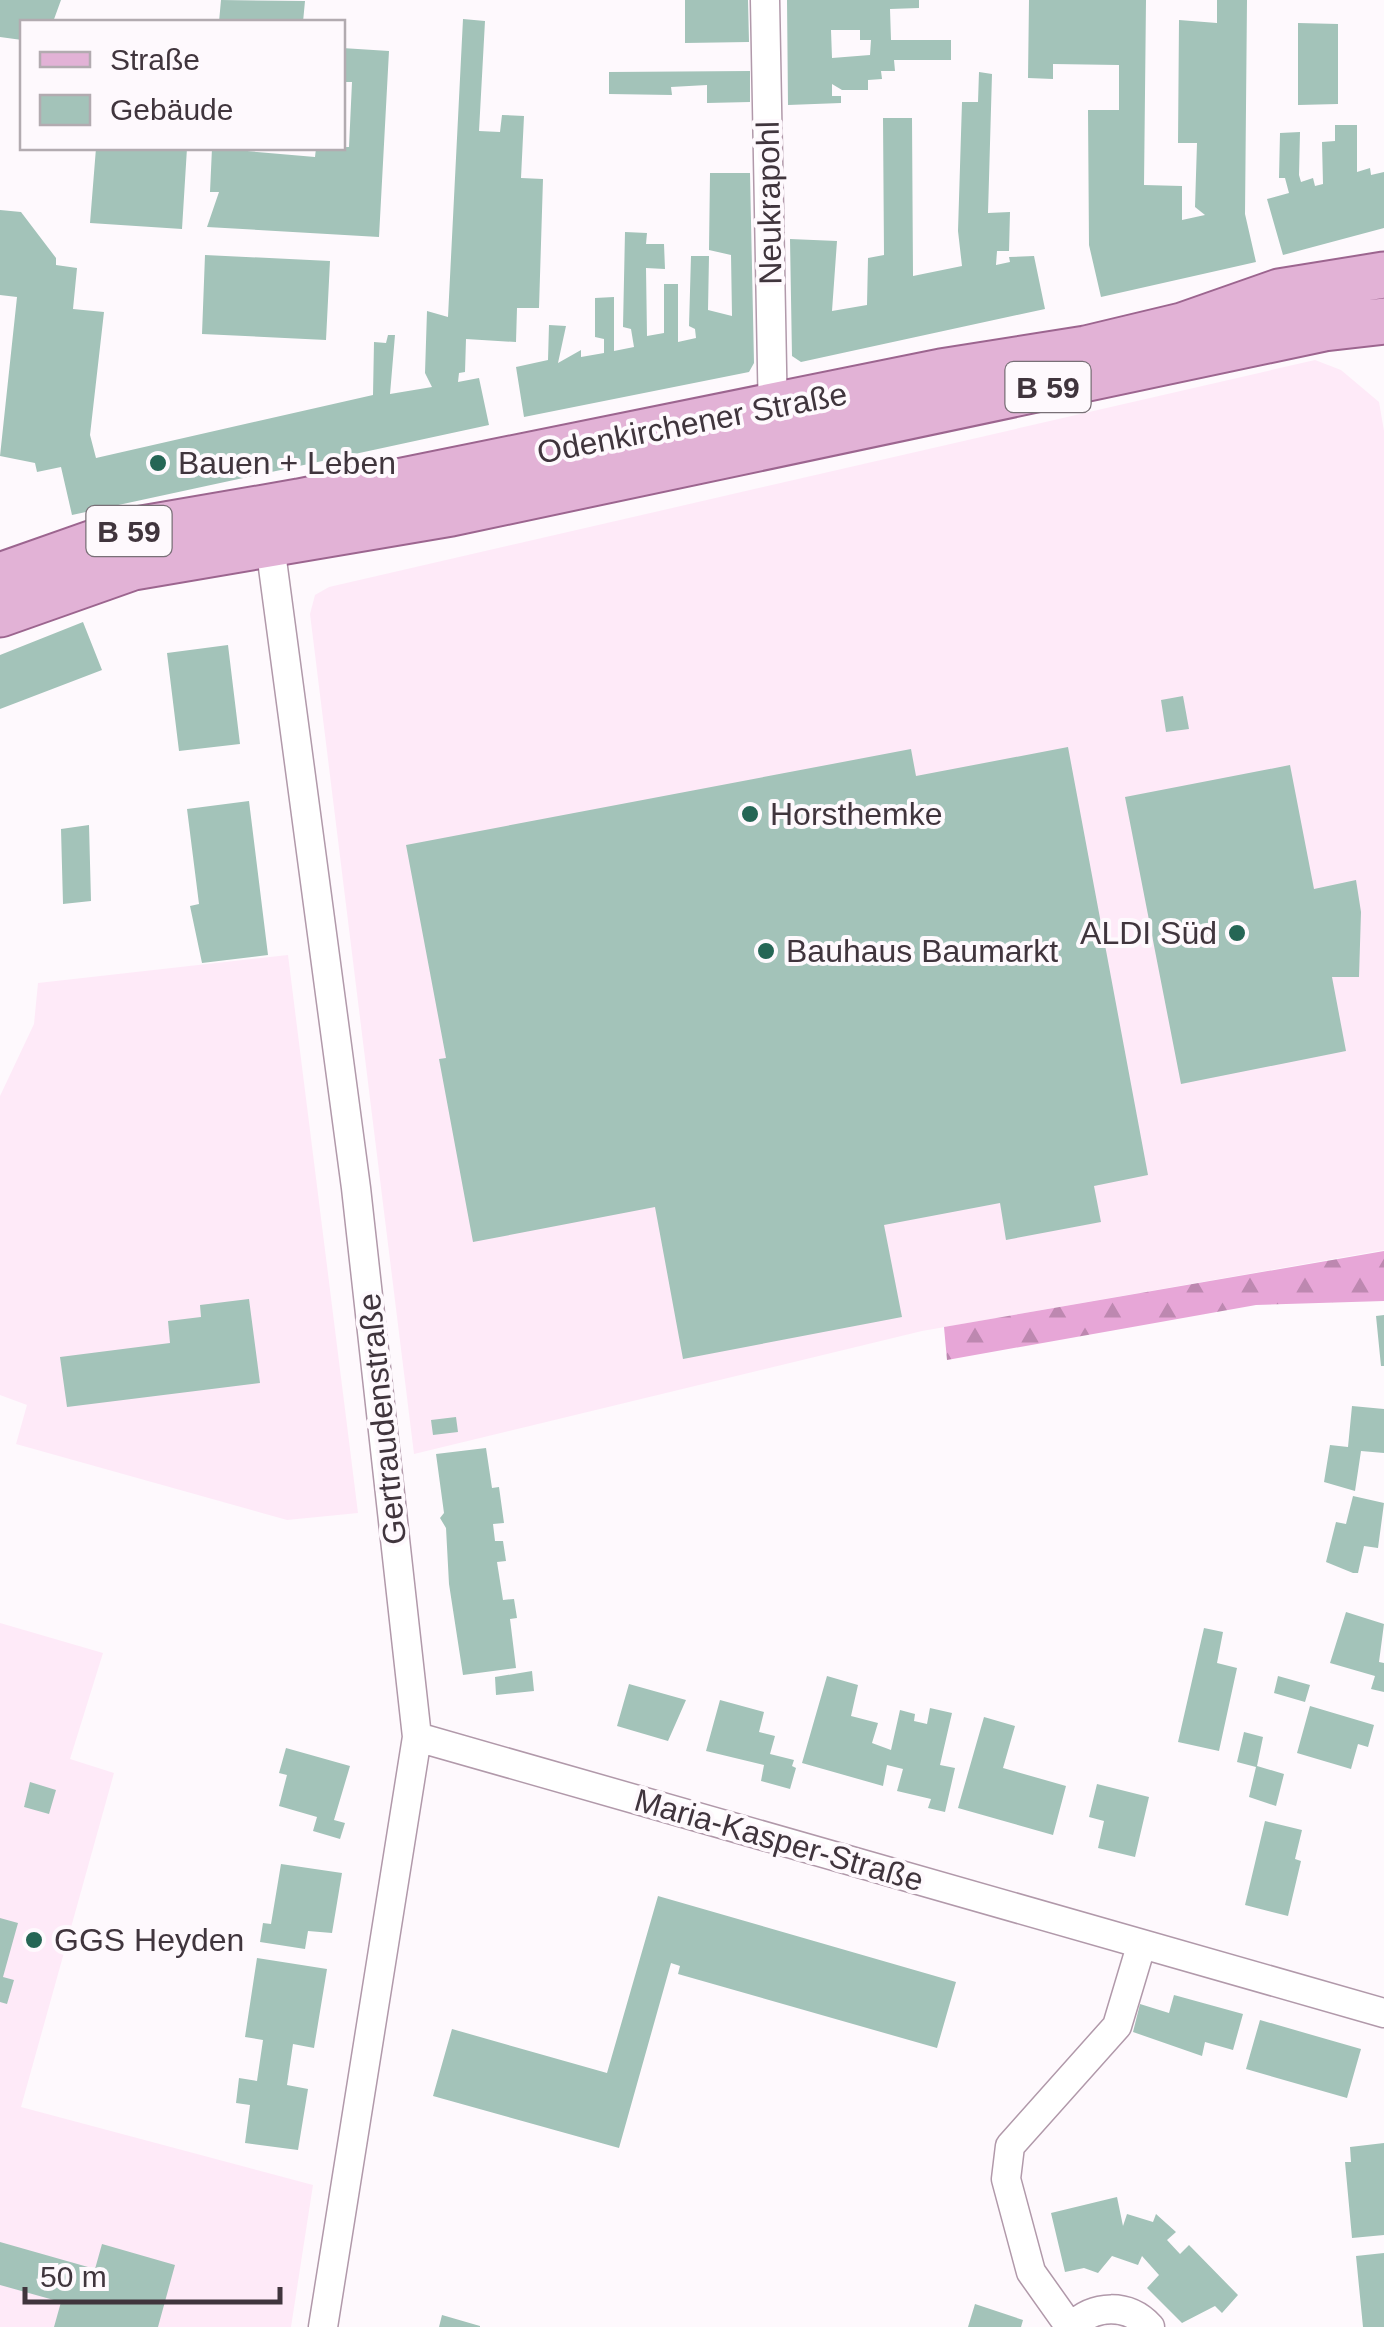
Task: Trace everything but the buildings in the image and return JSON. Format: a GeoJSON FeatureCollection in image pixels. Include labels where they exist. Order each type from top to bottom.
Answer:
{"type":"FeatureCollection","features":[{"type":"Feature","properties":{"kind":"main road","name":"Odenkirchener Straße"},"geometry":{"type":"LineString","coordinates":[[772,426],[1182,326],[1279,292],[1384,274]]}},
{"type":"Feature","properties":{"kind":"main road","name":"Odenkirchener Straße"},"geometry":{"type":"LineString","coordinates":[[0,614],[268,526],[772,426],[1384,320]]}},
{"type":"Feature","properties":{"kind":"main road","name":"Odenkirchener Straße"},"geometry":{"type":"LineString","coordinates":[[0,576],[125,532],[268,526]]}},
{"type":"Feature","properties":{"kind":"street","name":"Neukrapohl"},"geometry":{"type":"LineString","coordinates":[[766,0],[772,426]]}},
{"type":"Feature","properties":{"kind":"street","name":"Gertraudenstraße"},"geometry":{"type":"LineString","coordinates":[[268,526],[356,1188],[417,1737],[323,2327]]}},
{"type":"Feature","properties":{"kind":"street","name":"Maria-Kasper-Straße"},"geometry":{"type":"LineString","coordinates":[[417,1737],[1384,2013]]}},
{"type":"Feature","properties":{"kind":"street"},"geometry":{"type":"LineString","coordinates":[[1141,1946],[1117,2026],[1010,2146],[1006,2179],[1030,2272],[1070,2327],[1092,2312],[1107,2309],[1137,2314],[1150,2327]]}},
{"type":"Feature","properties":{"kind":"shaded area"},"geometry":{"type":"Polygon","coordinates":[[[1315,360],[1341,370],[1379,402],[1384,431],[1384,1250],[922,1331],[414,1454],[310,614],[315,595],[329,587],[1315,360]]]}},
{"type":"Feature","properties":{"kind":"shaded area"},"geometry":{"type":"Polygon","coordinates":[[[288,955],[358,1513],[287,1520],[16,1444],[27,1405],[0,1395],[0,1096],[34,1024],[38,983],[288,955]]]}},
{"type":"Feature","properties":{"kind":"shaded area","name":"GGS Heyden"},"geometry":{"type":"Polygon","coordinates":[[[0,1623],[103,1653],[70,1759],[114,1773],[21,2107],[313,2185],[291,2327],[0,2327],[0,1623]]]}},
{"type":"Feature","properties":{"kind":"green space"},"geometry":{"type":"Polygon","coordinates":[[[1384,1251],[1384,1301],[1256,1305],[947,1360],[944,1327],[1384,1251]]]}},
{"type":"Feature","properties":{"kind":"place","name":"Bauen + Leben"},"geometry":{"type":"Point","coordinates":[158,463]}},
{"type":"Feature","properties":{"kind":"place","name":"Horsthemke"},"geometry":{"type":"Point","coordinates":[750,814]}},
{"type":"Feature","properties":{"kind":"place","name":"ALDI Süd"},"geometry":{"type":"Point","coordinates":[1237,933]}},
{"type":"Feature","properties":{"kind":"place","name":"Bauhaus Baumarkt"},"geometry":{"type":"Point","coordinates":[766,951]}},
{"type":"Feature","properties":{"kind":"place","name":"GGS Heyden"},"geometry":{"type":"Point","coordinates":[34,1940]}}]}
